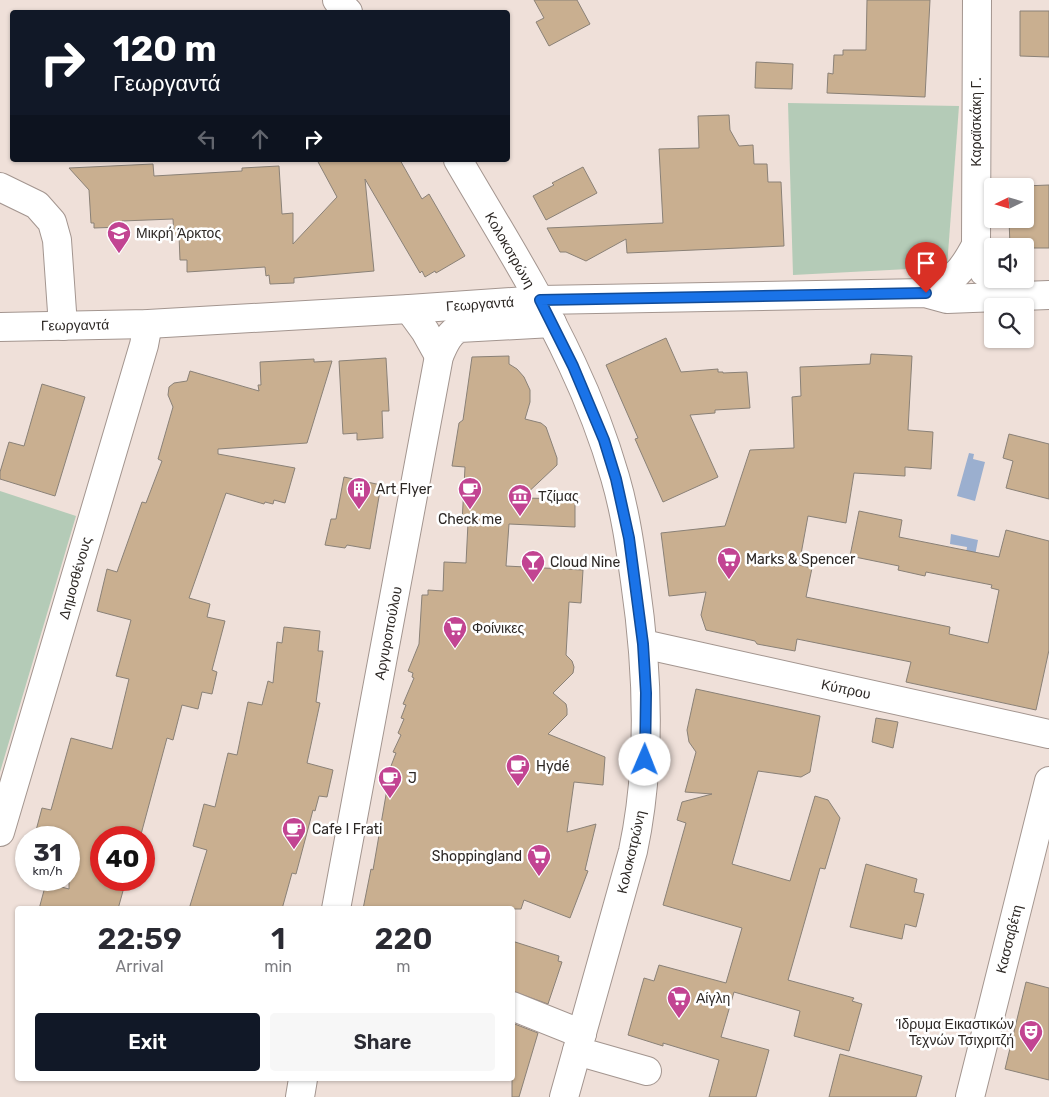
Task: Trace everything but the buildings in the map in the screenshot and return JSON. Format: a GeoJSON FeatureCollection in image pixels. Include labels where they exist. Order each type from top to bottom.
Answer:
{"type":"FeatureCollection","features":[{"type":"Feature","properties":{"kind":"street"},"geometry":{"type":"LineString","coordinates":[[337,0],[346,10]]}},
{"type":"Feature","properties":{"kind":"street","name":"Καραϊσκάκη Γ."},"geometry":{"type":"LineString","coordinates":[[976,0],[976,245],[984,272]]}},
{"type":"Feature","properties":{"kind":"street","name":"Κολοκοτρώνη"},"geometry":{"type":"LineString","coordinates":[[459,162],[546,312],[580,382],[604,440],[616,479],[629,538],[643,644],[646,693],[645,760],[643,796],[638,827],[631,861],[564,1097]]}},
{"type":"Feature","properties":{"kind":"street"},"geometry":{"type":"LineString","coordinates":[[0,187],[37,204],[52,222],[57,240],[62,326]]}},
{"type":"Feature","properties":{"kind":"street","name":"Καραϊσκάκη Γ."},"geometry":{"type":"LineString","coordinates":[[926,293],[948,282],[965,266],[976,245]]}},
{"type":"Feature","properties":{"kind":"street"},"geometry":{"type":"LineString","coordinates":[[1034,278],[1049,278]]}},
{"type":"Feature","properties":{"kind":"street","name":"Γεωργαντά"},"geometry":{"type":"LineString","coordinates":[[0,327],[148,324],[409,310],[546,312],[926,293],[947,299],[1049,295]]}},
{"type":"Feature","properties":{"kind":"street"},"geometry":{"type":"LineString","coordinates":[[409,310],[425,331],[439,356]]}},
{"type":"Feature","properties":{"kind":"street","name":"Αργυροπούλου"},"geometry":{"type":"LineString","coordinates":[[337,906],[439,356],[447,339],[453,331],[459,328],[546,312]]}},
{"type":"Feature","properties":{"kind":"street","name":"Δημοσθένους"},"geometry":{"type":"LineString","coordinates":[[0,832],[141,354],[148,324]]}},
{"type":"Feature","properties":{"kind":"street","name":"Κύπρου"},"geometry":{"type":"LineString","coordinates":[[643,644],[1049,734]]}},
{"type":"Feature","properties":{"kind":"street","name":"Κασσαβέτη"},"geometry":{"type":"LineString","coordinates":[[973,1096],[1049,781]]}},
{"type":"Feature","properties":{"kind":"street"},"geometry":{"type":"LineString","coordinates":[[515,1008],[580,1042],[647,1071]]}},
{"type":"Feature","properties":{"kind":"street"},"geometry":{"type":"LineString","coordinates":[[300,1097],[303,1081]]}},
{"type":"Feature","properties":{"kind":"green space"},"geometry":{"type":"Polygon","coordinates":[[[788,103],[959,106],[947,267],[793,275],[788,103]]]}},
{"type":"Feature","properties":{"kind":"green space"},"geometry":{"type":"Polygon","coordinates":[[[0,491],[76,516],[0,772],[0,491]]]}},
{"type":"Feature","properties":{"kind":"water"},"geometry":{"type":"Polygon","coordinates":[[[969,453],[974,454],[973,459],[985,462],[975,501],[957,496],[969,453]]]}},
{"type":"Feature","properties":{"kind":"water"},"geometry":{"type":"Polygon","coordinates":[[[951,534],[978,540],[974,561],[965,560],[967,547],[950,544],[951,534]]]}},
{"type":"Feature","properties":{"kind":"place","name":"Μικρή Άρκτος"},"geometry":{"type":"Point","coordinates":[119,254]}},
{"type":"Feature","properties":{"kind":"place","name":"Art Flyer"},"geometry":{"type":"Point","coordinates":[359,510]}},
{"type":"Feature","properties":{"kind":"place","name":"Check me"},"geometry":{"type":"Point","coordinates":[470,510]}},
{"type":"Feature","properties":{"kind":"place","name":"Τζίμας"},"geometry":{"type":"Point","coordinates":[520,517]}},
{"type":"Feature","properties":{"kind":"place","name":"Marks & Spencer"},"geometry":{"type":"Point","coordinates":[729,580]}},
{"type":"Feature","properties":{"kind":"place","name":"Cloud Nine"},"geometry":{"type":"Point","coordinates":[533,583]}},
{"type":"Feature","properties":{"kind":"place","name":"Φοίνικες"},"geometry":{"type":"Point","coordinates":[455,649]}},
{"type":"Feature","properties":{"kind":"place","name":"Hydé"},"geometry":{"type":"Point","coordinates":[518,787]}},
{"type":"Feature","properties":{"kind":"place","name":"J"},"geometry":{"type":"Point","coordinates":[390,799]}},
{"type":"Feature","properties":{"kind":"place","name":"Cafe I Frati"},"geometry":{"type":"Point","coordinates":[294,850]}},
{"type":"Feature","properties":{"kind":"place","name":"Shoppingland"},"geometry":{"type":"Point","coordinates":[539,877]}},
{"type":"Feature","properties":{"kind":"place","name":"Αίγλη"},"geometry":{"type":"Point","coordinates":[679,1019]}},
{"type":"Feature","properties":{"kind":"place","name":"Ίδρυμα Εικαστικών Τεχνών Τσιχριτζή"},"geometry":{"type":"Point","coordinates":[1031,1053]}},
{"type":"Feature","properties":{"kind":"route"},"geometry":{"type":"LineString","coordinates":[[645,760],[646,693],[643,644],[629,538],[616,479],[604,440],[573,366],[540,300],[926,293]]}}]}
